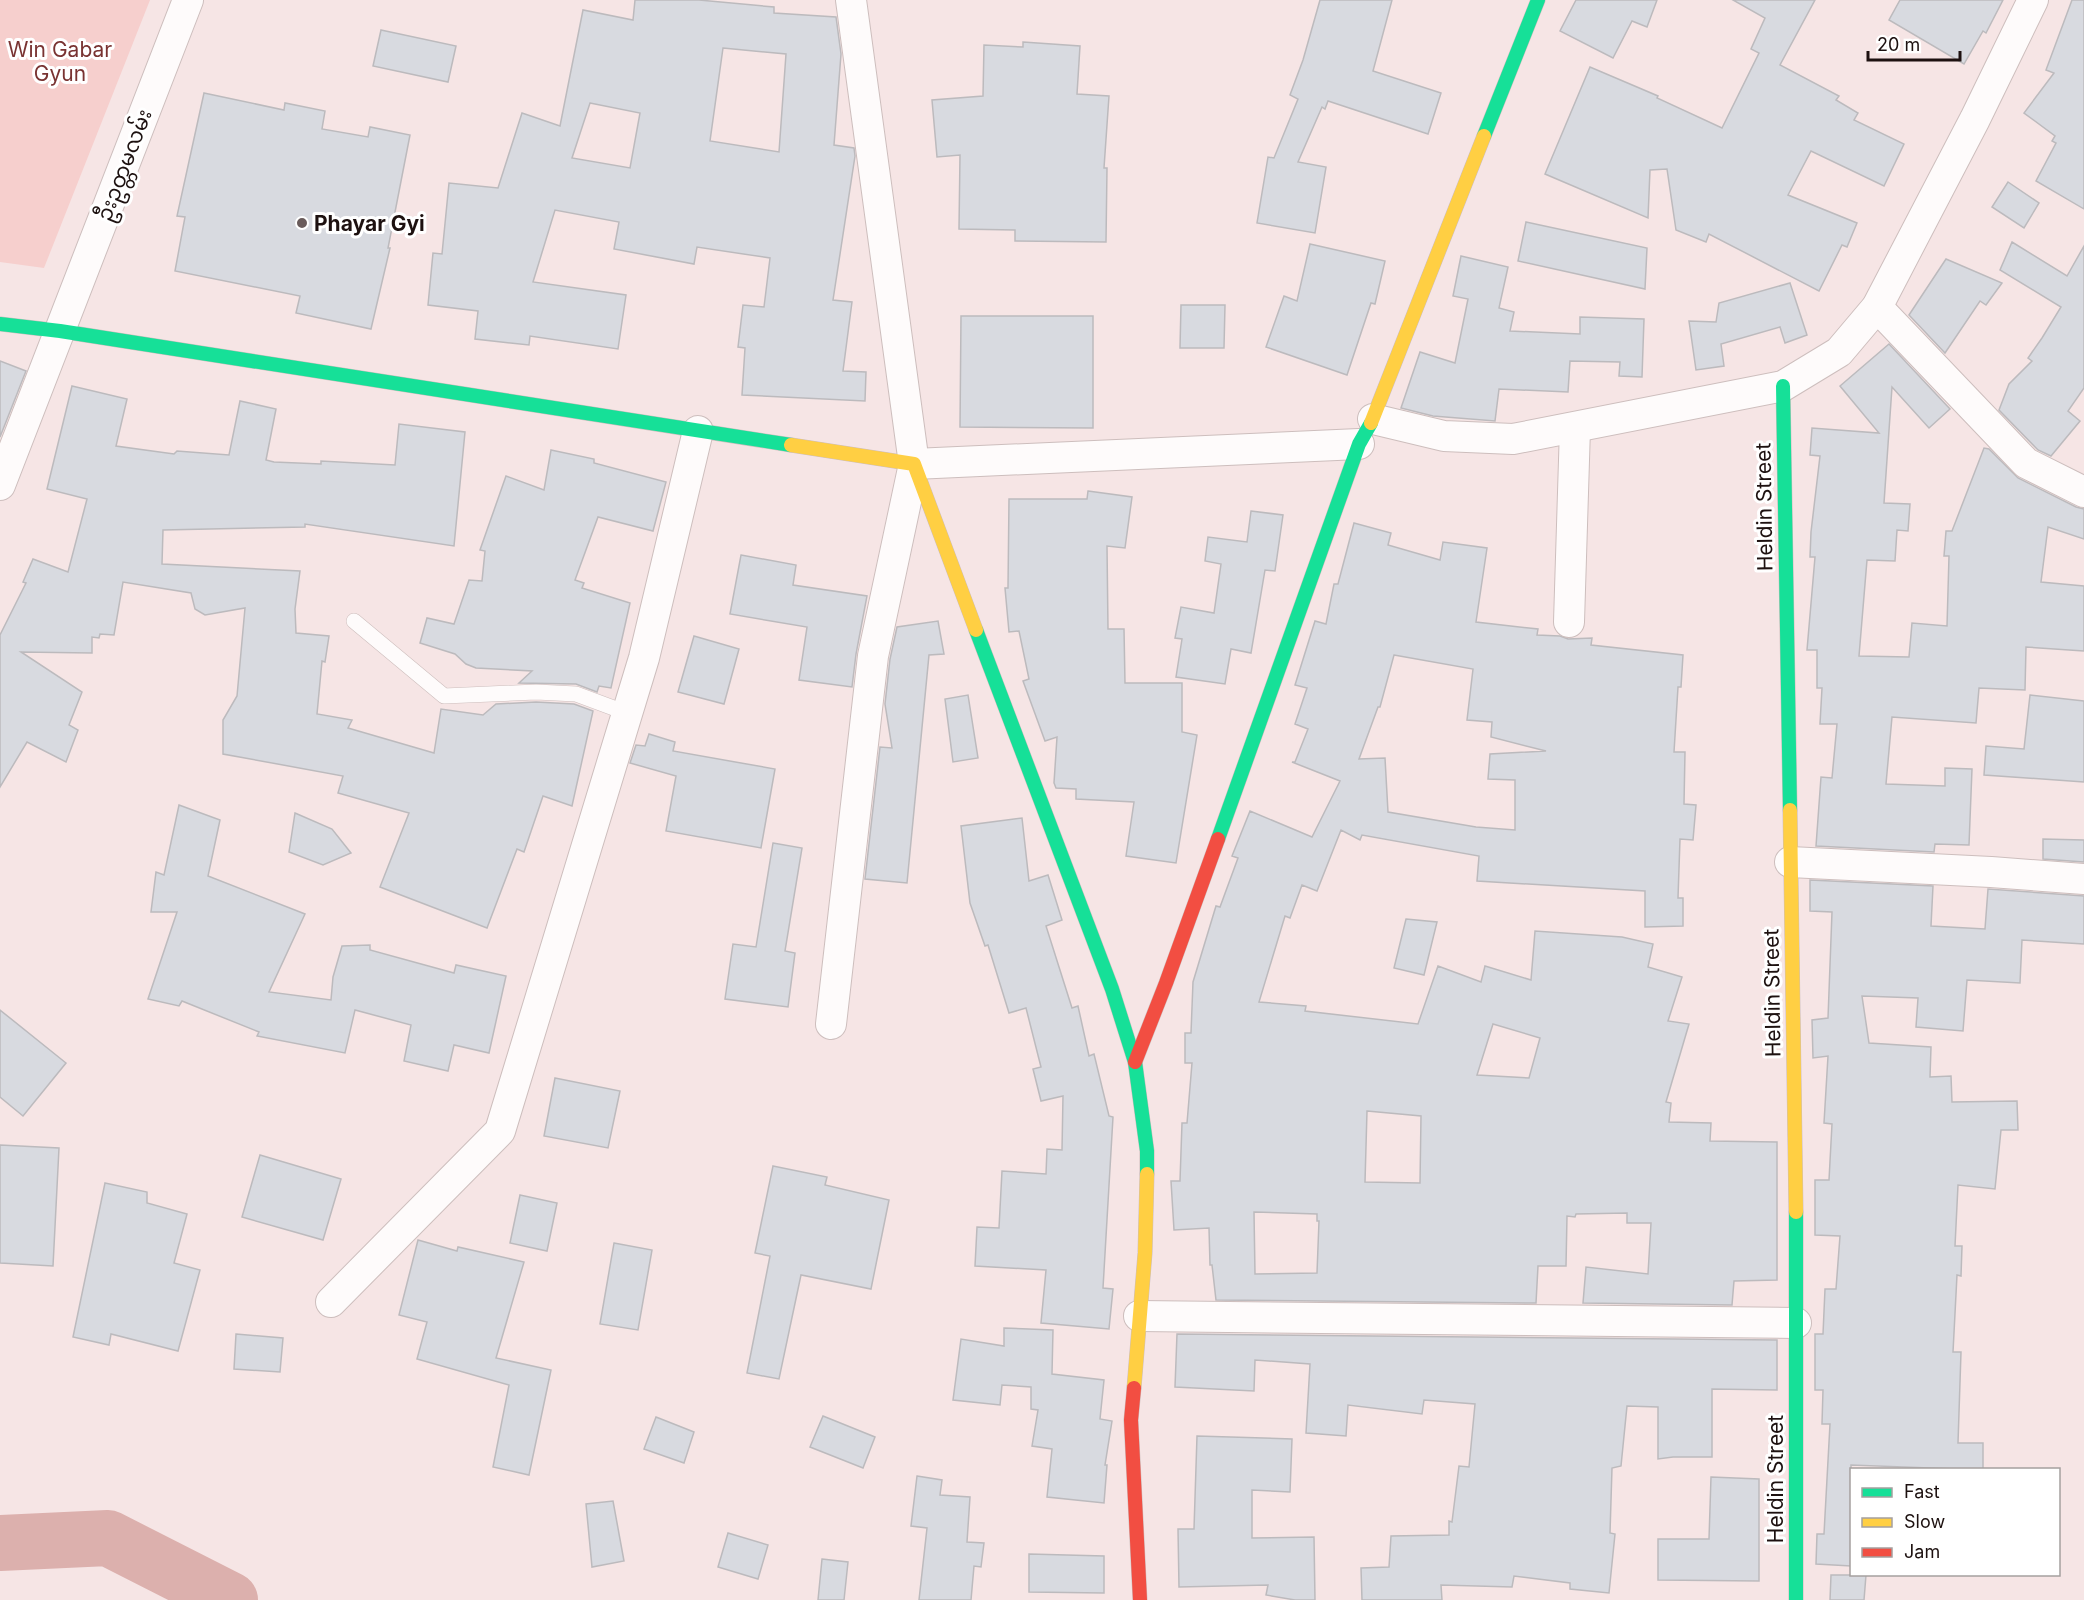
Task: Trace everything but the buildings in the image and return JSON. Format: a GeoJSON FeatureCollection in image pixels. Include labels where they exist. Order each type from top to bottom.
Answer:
{"type":"FeatureCollection","features":[{"type":"Feature","properties":{"kind":"street","name":"ဦးဥတ္တမလမ်း"},"geometry":{"type":"LineString","coordinates":[[0,485],[188,0]]}},
{"type":"Feature","properties":{"kind":"street"},"geometry":{"type":"LineString","coordinates":[[851,0],[914,464],[1112,989],[1135,1062],[1148,1151],[1145,1253],[1131,1420],[1140,1600]]}},
{"type":"Feature","properties":{"kind":"street"},"geometry":{"type":"LineString","coordinates":[[1135,1062],[1170,972],[1366,432],[1538,0]]}},
{"type":"Feature","properties":{"kind":"street"},"geometry":{"type":"LineString","coordinates":[[0,324],[60,331],[914,464],[1366,432],[1513,439],[1783,386],[1839,352],[1877,307],[1975,119],[2033,0]]}},
{"type":"Feature","properties":{"kind":"street"},"geometry":{"type":"LineString","coordinates":[[1877,307],[2026,463],[2084,492]]}},
{"type":"Feature","properties":{"kind":"street","name":"Heldin Street"},"geometry":{"type":"LineString","coordinates":[[1783,386],[1796,1192],[1796,1600]]}},
{"type":"Feature","properties":{"kind":"street"},"geometry":{"type":"LineString","coordinates":[[1569,622],[1575,428]]}},
{"type":"Feature","properties":{"kind":"street"},"geometry":{"type":"LineString","coordinates":[[331,1302],[500,1131],[644,658],[698,431]]}},
{"type":"Feature","properties":{"kind":"street"},"geometry":{"type":"LineString","coordinates":[[831,1024],[873,656],[914,464]]}},
{"type":"Feature","properties":{"kind":"street"},"geometry":{"type":"LineString","coordinates":[[1790,862],[2084,879]]}},
{"type":"Feature","properties":{"kind":"street"},"geometry":{"type":"LineString","coordinates":[[1139,1316],[1796,1323]]}},
{"type":"Feature","properties":{"kind":"lane"},"geometry":{"type":"LineString","coordinates":[[354,621],[444,696],[536,692],[576,694],[627,713]]}},
{"type":"Feature","properties":{"kind":"green space","name":"Win Gabar Gyun"},"geometry":{"type":"Polygon","coordinates":[[[0,0],[150,0],[44,268],[0,262],[0,0]]]}},
{"type":"Feature","properties":{"kind":"waterway"},"geometry":{"type":"LineString","coordinates":[[0,1543],[108,1538],[230,1600]]}},
{"type":"Feature","properties":{"kind":"traffic: fast"},"geometry":{"type":"LineString","coordinates":[[1484,136],[1538,0]]}},
{"type":"Feature","properties":{"kind":"traffic: fast"},"geometry":{"type":"LineString","coordinates":[[0,324],[60,331],[791,445]]}},
{"type":"Feature","properties":{"kind":"traffic: fast"},"geometry":{"type":"LineString","coordinates":[[1783,386],[1790,810]]}},
{"type":"Feature","properties":{"kind":"traffic: fast"},"geometry":{"type":"LineString","coordinates":[[1218,839],[1359,444],[1371,423]]}},
{"type":"Feature","properties":{"kind":"traffic: fast"},"geometry":{"type":"LineString","coordinates":[[976,630],[1112,989],[1135,1062],[1147,1151],[1147,1174]]}},
{"type":"Feature","properties":{"kind":"traffic: fast"},"geometry":{"type":"LineString","coordinates":[[1796,1212],[1796,1600]]}},
{"type":"Feature","properties":{"kind":"traffic: slow"},"geometry":{"type":"LineString","coordinates":[[1371,423],[1484,136]]}},
{"type":"Feature","properties":{"kind":"traffic: slow"},"geometry":{"type":"LineString","coordinates":[[791,445],[914,464],[976,630]]}},
{"type":"Feature","properties":{"kind":"traffic: slow"},"geometry":{"type":"LineString","coordinates":[[1790,810],[1796,1212]]}},
{"type":"Feature","properties":{"kind":"traffic: slow"},"geometry":{"type":"LineString","coordinates":[[1134,1388],[1145,1253],[1147,1174]]}},
{"type":"Feature","properties":{"kind":"traffic: jam"},"geometry":{"type":"LineString","coordinates":[[1135,1062],[1218,839]]}},
{"type":"Feature","properties":{"kind":"traffic: jam"},"geometry":{"type":"LineString","coordinates":[[1134,1388],[1131,1420],[1140,1600]]}},
{"type":"Feature","properties":{"kind":"place","name":"Phayar Gyi"},"geometry":{"type":"Point","coordinates":[302,223]}}]}
